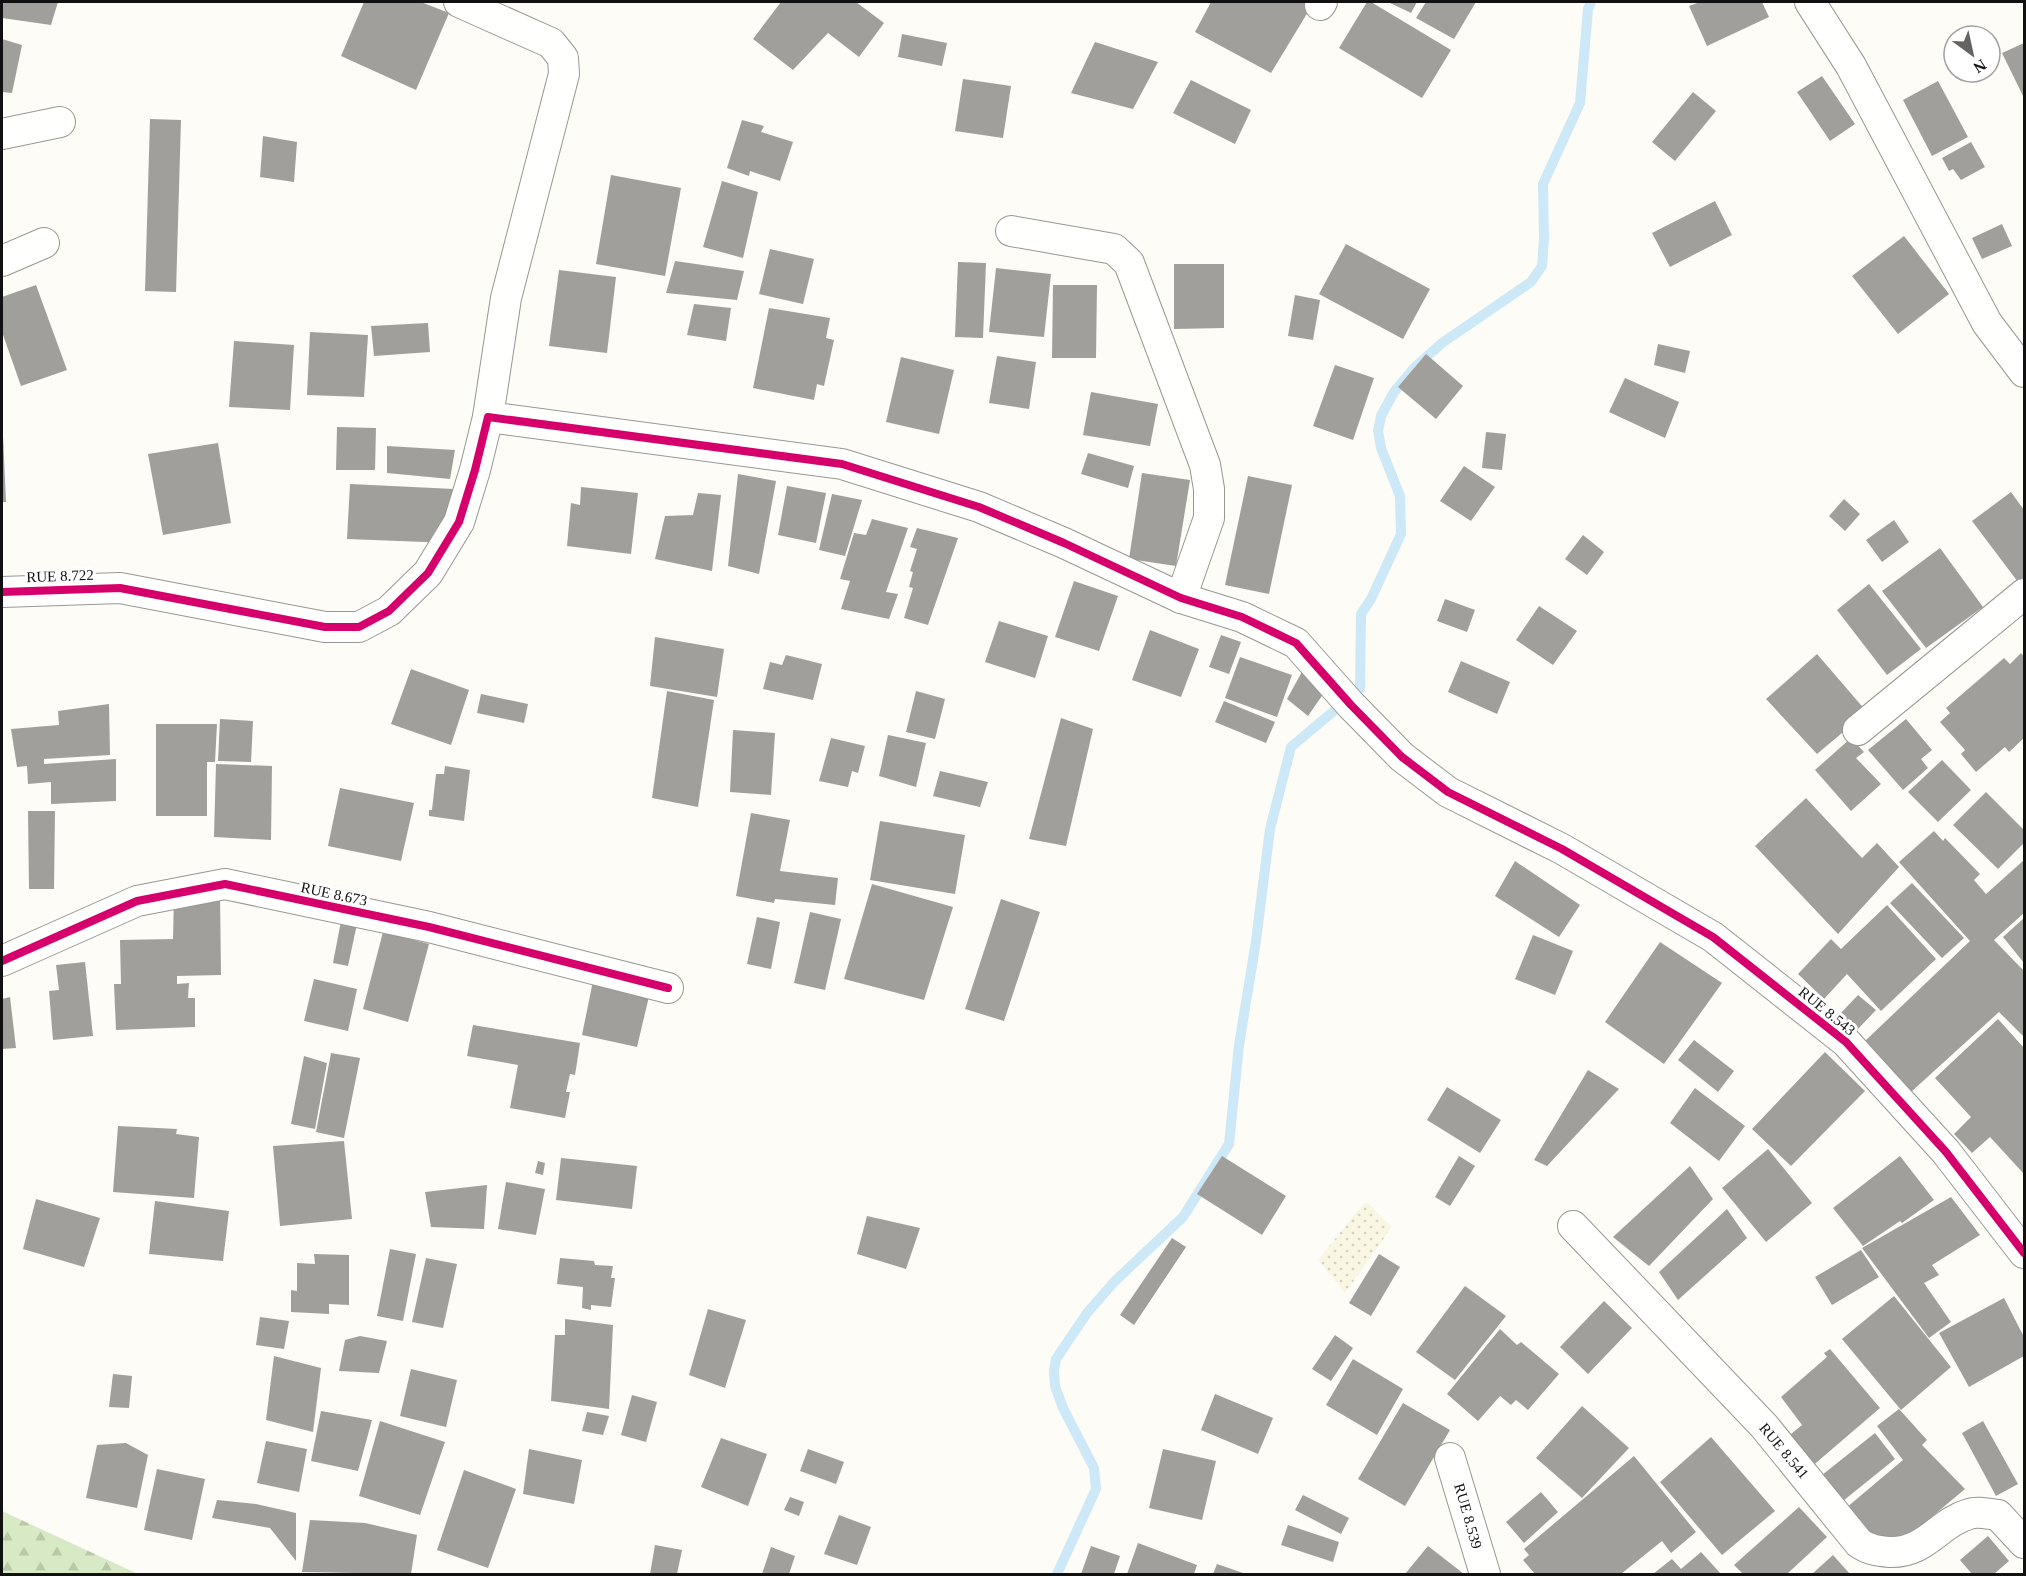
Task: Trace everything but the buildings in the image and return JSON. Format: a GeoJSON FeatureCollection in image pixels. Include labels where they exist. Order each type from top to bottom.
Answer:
{"type":"FeatureCollection","features":[{"type":"Feature","properties":{"kind":"street","name":"RUE 8.722"},"geometry":{"type":"LineString","coordinates":[[2,592],[120,588],[325,627],[359,627],[389,610],[428,573],[459,522],[475,470],[488,417],[506,298],[564,74],[564,58],[551,44],[459,2]]}},
{"type":"Feature","properties":{"kind":"street"},"geometry":{"type":"LineString","coordinates":[[1810,2],[1851,66],[1987,323],[2025,372]]}},
{"type":"Feature","properties":{"kind":"street"},"geometry":{"type":"LineString","coordinates":[[2,134],[60,122]]}},
{"type":"Feature","properties":{"kind":"street"},"geometry":{"type":"LineString","coordinates":[[1011,231],[1114,249],[1129,263],[1205,465],[1209,489],[1209,518],[1180,598]]}},
{"type":"Feature","properties":{"kind":"street"},"geometry":{"type":"LineString","coordinates":[[2,261],[44,243]]}},
{"type":"Feature","properties":{"kind":"street","name":"RUE 8.543"},"geometry":{"type":"LineString","coordinates":[[488,417],[842,464],[979,507],[1064,543],[1180,598],[1242,616],[1296,643],[1351,705],[1402,757],[1448,792],[1562,849],[1713,937],[1846,1042],[1946,1152],[2025,1253]]}},
{"type":"Feature","properties":{"kind":"street"},"geometry":{"type":"LineString","coordinates":[[1858,730],[2025,594]]}},
{"type":"Feature","properties":{"kind":"street","name":"RUE 8.673"},"geometry":{"type":"LineString","coordinates":[[2,961],[137,901],[225,884],[429,927],[668,988]]}},
{"type":"Feature","properties":{"kind":"street","name":"RUE 8.541"},"geometry":{"type":"LineString","coordinates":[[1573,1226],[1764,1426],[1859,1543],[1867,1548],[1880,1551],[1899,1552],[1914,1549],[1952,1522],[1972,1513],[1998,1515],[2025,1543]]}},
{"type":"Feature","properties":{"kind":"street","name":"RUE 8.539"},"geometry":{"type":"LineString","coordinates":[[1450,1458],[1485,1575]]}},
{"type":"Feature","properties":{"kind":"shaded area"},"geometry":{"type":"Polygon","coordinates":[[[1368,1203],[1392,1227],[1345,1293],[1318,1260],[1363,1204],[1368,1203]]]}},
{"type":"Feature","properties":{"kind":"green space"},"geometry":{"type":"Polygon","coordinates":[[[2,1511],[138,1574],[2,1574],[2,1511]]]}},
{"type":"Feature","properties":{"kind":"waterway"},"geometry":{"type":"LineString","coordinates":[[1057,1574],[1096,1489],[1094,1468],[1063,1408],[1055,1386],[1056,1359],[1087,1313],[1114,1282],[1183,1217],[1229,1144],[1239,1045],[1256,941],[1270,829],[1291,747],[1360,689],[1361,614],[1371,599],[1401,534],[1400,496],[1381,448],[1378,431],[1381,416],[1394,392],[1415,367],[1442,343],[1531,282],[1542,266],[1543,184],[1580,103],[1588,9],[1591,2]]}},
{"type":"Feature","properties":{"kind":"cycle path"},"geometry":{"type":"LineString","coordinates":[[2,592],[120,588],[325,627],[359,627],[389,611],[428,573],[459,522],[488,417],[842,464],[979,507],[1064,543],[1181,598],[1242,617],[1296,643],[1351,705],[1402,757],[1448,792],[1562,849],[1713,937],[1846,1042],[1946,1152],[2024,1253]]}},
{"type":"Feature","properties":{"kind":"cycle path"},"geometry":{"type":"LineString","coordinates":[[2,961],[137,901],[225,884],[429,927],[668,988]]}}]}
